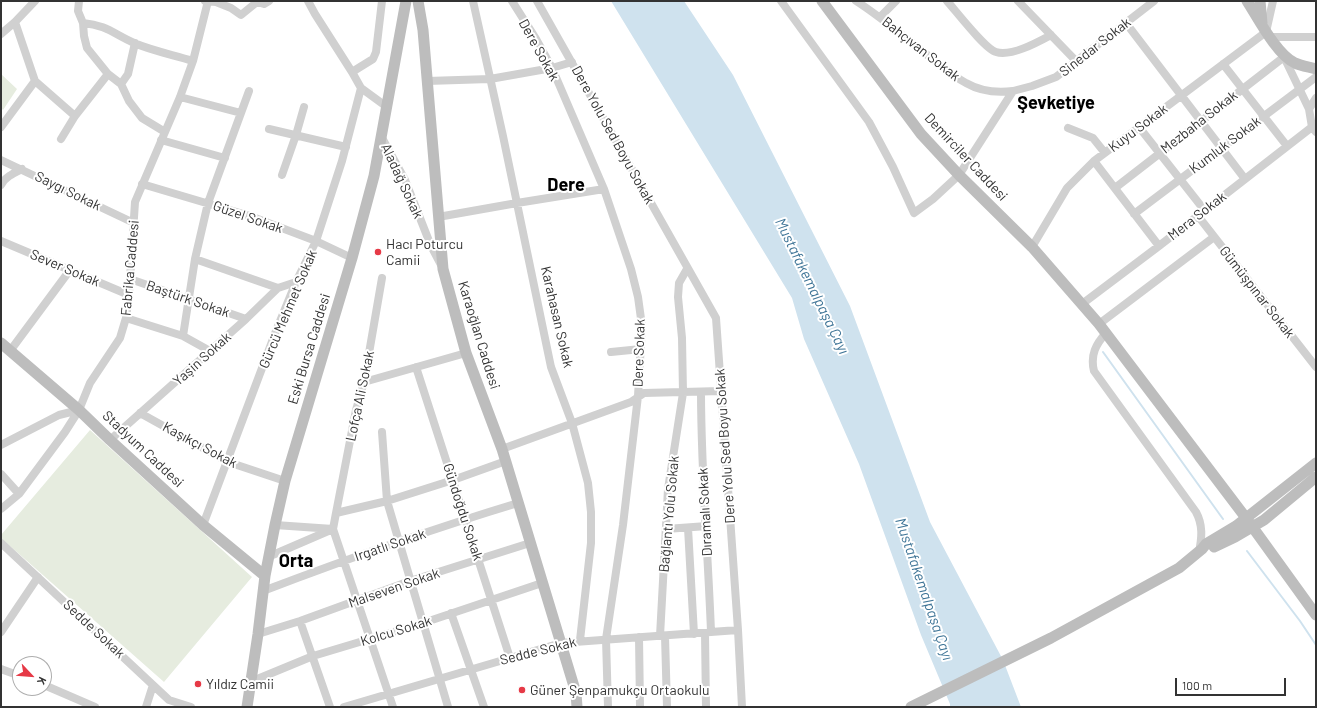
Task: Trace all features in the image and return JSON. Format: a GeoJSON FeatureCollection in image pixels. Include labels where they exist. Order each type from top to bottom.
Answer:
{"type":"FeatureCollection","features":[{"type":"Feature","properties":{"kind":"street"},"geometry":{"type":"LineString","coordinates":[[79,1],[78,11],[83,22],[87,48],[108,74],[121,84],[129,101],[142,118],[165,132]]}},
{"type":"Feature","properties":{"kind":"street"},"geometry":{"type":"LineString","coordinates":[[207,1],[216,2],[231,8],[241,15],[257,2],[264,4],[269,1]]}},
{"type":"Feature","properties":{"kind":"street","name":"Fabrika Caddesi"},"geometry":{"type":"LineString","coordinates":[[1,509],[19,494],[64,432],[79,410],[90,383],[120,338],[126,318],[129,295],[135,202],[180,97],[193,61],[207,1]]}},
{"type":"Feature","properties":{"kind":"street"},"geometry":{"type":"LineString","coordinates":[[308,1],[361,88],[387,107]]}},
{"type":"Feature","properties":{"kind":"street"},"geometry":{"type":"LineString","coordinates":[[352,72],[373,59],[376,52],[382,1]]}},
{"type":"Feature","properties":{"kind":"street","name":"Eski Bursa Caddesi"},"geometry":{"type":"LineString","coordinates":[[247,707],[265,576],[275,525],[285,481],[352,258],[374,176],[406,1]]}},
{"type":"Feature","properties":{"kind":"street","name":"Karaoğlan Caddesi"},"geometry":{"type":"LineString","coordinates":[[418,1],[423,30],[443,269],[466,353],[506,461],[561,642]]}},
{"type":"Feature","properties":{"kind":"street","name":"Karahasan Sokak"},"geometry":{"type":"LineString","coordinates":[[473,1],[503,136],[551,367],[572,424],[588,483],[591,512],[591,543],[580,640]]}},
{"type":"Feature","properties":{"kind":"street","name":"Dere Sokak"},"geometry":{"type":"LineString","coordinates":[[512,1],[552,68],[604,189],[631,269],[638,296],[642,326],[638,396],[624,518],[606,639],[608,707]]}},
{"type":"Feature","properties":{"kind":"street","name":"Dere Yolu Sed Boyu Sokak"},"geometry":{"type":"LineString","coordinates":[[537,1],[716,318],[742,707]]}},
{"type":"Feature","properties":{"kind":"street"},"geometry":{"type":"LineString","coordinates":[[781,1],[869,122],[893,167],[914,213],[933,199],[959,175],[1013,91]]}},
{"type":"Feature","properties":{"kind":"street","name":"Demirciler Caddesi"},"geometry":{"type":"LineString","coordinates":[[822,1],[921,134],[959,175],[1032,247],[1099,324],[1250,523],[1316,614]]}},
{"type":"Feature","properties":{"kind":"street","name":"Bahçıvan Sokak"},"geometry":{"type":"LineString","coordinates":[[856,1],[880,17],[943,68],[966,84],[986,91],[1013,91]]}},
{"type":"Feature","properties":{"kind":"street"},"geometry":{"type":"LineString","coordinates":[[880,17],[896,1]]}},
{"type":"Feature","properties":{"kind":"street"},"geometry":{"type":"LineString","coordinates":[[947,1],[994,52],[1001,53],[1025,48],[1051,35]]}},
{"type":"Feature","properties":{"kind":"street","name":"Sinedar Sokak"},"geometry":{"type":"LineString","coordinates":[[1013,91],[1056,77],[1154,1]]}},
{"type":"Feature","properties":{"kind":"street"},"geometry":{"type":"LineString","coordinates":[[1247,1],[1284,56],[1309,109],[1314,129]]}},
{"type":"Feature","properties":{"kind":"street"},"geometry":{"type":"LineString","coordinates":[[1260,1],[1266,31]]}},
{"type":"Feature","properties":{"kind":"street"},"geometry":{"type":"LineString","coordinates":[[1266,31],[1273,1]]}},
{"type":"Feature","properties":{"kind":"street"},"geometry":{"type":"LineString","coordinates":[[1,34],[15,22],[33,2]]}},
{"type":"Feature","properties":{"kind":"street"},"geometry":{"type":"LineString","coordinates":[[1021,2],[1077,62]]}},
{"type":"Feature","properties":{"kind":"street"},"geometry":{"type":"LineString","coordinates":[[15,22],[35,81],[75,116]]}},
{"type":"Feature","properties":{"kind":"street"},"geometry":{"type":"LineString","coordinates":[[83,22],[97,24],[135,43],[193,61]]}},
{"type":"Feature","properties":{"kind":"street"},"geometry":{"type":"LineString","coordinates":[[1126,23],[1245,179]]}},
{"type":"Feature","properties":{"kind":"street"},"geometry":{"type":"LineString","coordinates":[[1266,31],[1316,37]]}},
{"type":"Feature","properties":{"kind":"street","name":"Kuyu Sokak"},"geometry":{"type":"LineString","coordinates":[[1032,247],[1067,188],[1094,161],[1266,31]]}},
{"type":"Feature","properties":{"kind":"street"},"geometry":{"type":"LineString","coordinates":[[121,84],[128,74],[135,43]]}},
{"type":"Feature","properties":{"kind":"street"},"geometry":{"type":"LineString","coordinates":[[1284,56],[1295,63],[1316,69]]}},
{"type":"Feature","properties":{"kind":"street","name":"Mezbaha Sokak"},"geometry":{"type":"LineString","coordinates":[[1114,188],[1284,56]]}},
{"type":"Feature","properties":{"kind":"street"},"geometry":{"type":"LineString","coordinates":[[427,81],[490,80],[552,68],[572,62]]}},
{"type":"Feature","properties":{"kind":"street"},"geometry":{"type":"LineString","coordinates":[[1223,64],[1287,146]]}},
{"type":"Feature","properties":{"kind":"street"},"geometry":{"type":"LineString","coordinates":[[61,139],[75,116],[108,74]]}},
{"type":"Feature","properties":{"kind":"street","name":"Kumluk Sokak"},"geometry":{"type":"LineString","coordinates":[[1134,214],[1316,77]]}},
{"type":"Feature","properties":{"kind":"street"},"geometry":{"type":"LineString","coordinates":[[1,127],[35,81]]}},
{"type":"Feature","properties":{"kind":"street","name":"Gürcü Mehmet Sokak"},"geometry":{"type":"LineString","coordinates":[[203,525],[228,462],[276,331],[296,282],[316,241],[346,147],[361,88]]}},
{"type":"Feature","properties":{"kind":"street"},"geometry":{"type":"LineString","coordinates":[[183,336],[195,259],[208,203],[248,91]]}},
{"type":"Feature","properties":{"kind":"street"},"geometry":{"type":"LineString","coordinates":[[180,97],[241,113]]}},
{"type":"Feature","properties":{"kind":"street"},"geometry":{"type":"LineString","coordinates":[[1309,109],[1316,98]]}},
{"type":"Feature","properties":{"kind":"street"},"geometry":{"type":"LineString","coordinates":[[282,175],[304,107]]}},
{"type":"Feature","properties":{"kind":"street","name":"Gümüşpınar Sokak"},"geometry":{"type":"LineString","coordinates":[[1139,127],[1180,179],[1214,237],[1316,367]]}},
{"type":"Feature","properties":{"kind":"street"},"geometry":{"type":"LineString","coordinates":[[1068,128],[1093,138],[1105,153]]}},
{"type":"Feature","properties":{"kind":"street"},"geometry":{"type":"LineString","coordinates":[[269,129],[346,147]]}},
{"type":"Feature","properties":{"kind":"street","name":"Mera Sokak"},"geometry":{"type":"LineString","coordinates":[[1082,304],[1287,146],[1314,129]]}},
{"type":"Feature","properties":{"kind":"street","name":"Aladağ Sokak"},"geometry":{"type":"LineString","coordinates":[[381,136],[405,180],[431,246],[443,269]]}},
{"type":"Feature","properties":{"kind":"street"},"geometry":{"type":"LineString","coordinates":[[161,140],[225,158]]}},
{"type":"Feature","properties":{"kind":"street","name":"Saygı Sokak"},"geometry":{"type":"LineString","coordinates":[[1,160],[134,223]]}},
{"type":"Feature","properties":{"kind":"street"},"geometry":{"type":"LineString","coordinates":[[1094,161],[1159,246]]}},
{"type":"Feature","properties":{"kind":"street"},"geometry":{"type":"LineString","coordinates":[[1,172],[2,183],[22,169]]}},
{"type":"Feature","properties":{"kind":"street","name":"Güzel Sokak"},"geometry":{"type":"LineString","coordinates":[[142,184],[250,216],[316,241],[352,258]]}},
{"type":"Feature","properties":{"kind":"street"},"geometry":{"type":"LineString","coordinates":[[438,217],[604,189]]}},
{"type":"Feature","properties":{"kind":"street"},"geometry":{"type":"LineString","coordinates":[[1099,324],[1214,237]]}},
{"type":"Feature","properties":{"kind":"street","name":"Sever Sokak"},"geometry":{"type":"LineString","coordinates":[[1,241],[129,295]]}},
{"type":"Feature","properties":{"kind":"street"},"geometry":{"type":"LineString","coordinates":[[195,259],[278,288]]}},
{"type":"Feature","properties":{"kind":"street"},"geometry":{"type":"LineString","coordinates":[[683,393],[682,338],[678,298],[679,283],[687,269]]}},
{"type":"Feature","properties":{"kind":"street"},"geometry":{"type":"LineString","coordinates":[[10,352],[70,270]]}},
{"type":"Feature","properties":{"kind":"street","name":"Lofça Ali Sokak"},"geometry":{"type":"LineString","coordinates":[[333,528],[356,410],[364,382],[382,278]]}},
{"type":"Feature","properties":{"kind":"street","name":"Baştürk Sokak"},"geometry":{"type":"LineString","coordinates":[[130,279],[246,319]]}},
{"type":"Feature","properties":{"kind":"street","name":"Yaşin Sokak"},"geometry":{"type":"LineString","coordinates":[[110,440],[246,319],[278,288],[296,282]]}},
{"type":"Feature","properties":{"kind":"street"},"geometry":{"type":"LineString","coordinates":[[126,318],[183,336],[210,351]]}},
{"type":"Feature","properties":{"kind":"street"},"geometry":{"type":"LineString","coordinates":[[1106,333],[1098,342],[1093,354],[1092,361],[1094,370],[1196,512],[1202,529],[1200,550]]}},
{"type":"Feature","properties":{"kind":"street","name":"Stadyum Caddesi"},"geometry":{"type":"LineString","coordinates":[[1,343],[79,410],[203,525],[265,576]]}},
{"type":"Feature","properties":{"kind":"street"},"geometry":{"type":"LineString","coordinates":[[611,352],[641,349]]}},
{"type":"Feature","properties":{"kind":"street"},"geometry":{"type":"LineString","coordinates":[[364,382],[466,353]]}},
{"type":"Feature","properties":{"kind":"street","name":"Gündoğdu Sokak"},"geometry":{"type":"LineString","coordinates":[[416,367],[510,658]]}},
{"type":"Feature","properties":{"kind":"street"},"geometry":{"type":"LineString","coordinates":[[502,449],[630,402],[638,396],[644,394],[721,391]]}},
{"type":"Feature","properties":{"kind":"street","name":"Dıramalı Sokak"},"geometry":{"type":"LineString","coordinates":[[701,392],[701,450],[707,526],[708,632],[706,707]]}},
{"type":"Feature","properties":{"kind":"street","name":"Bağlantı Yolu Sokak"},"geometry":{"type":"LineString","coordinates":[[667,707],[662,636],[668,489],[683,393]]}},
{"type":"Feature","properties":{"kind":"street"},"geometry":{"type":"LineString","coordinates":[[1,445],[59,415],[79,410]]}},
{"type":"Feature","properties":{"kind":"street","name":"Kaşıkçı Sokak"},"geometry":{"type":"LineString","coordinates":[[140,413],[228,462],[285,481]]}},
{"type":"Feature","properties":{"kind":"street"},"geometry":{"type":"LineString","coordinates":[[382,432],[387,501],[448,707]]}},
{"type":"Feature","properties":{"kind":"street"},"geometry":{"type":"LineString","coordinates":[[336,513],[387,501],[506,461]]}},
{"type":"Feature","properties":{"kind":"street"},"geometry":{"type":"LineString","coordinates":[[1250,523],[1316,463]]}},
{"type":"Feature","properties":{"kind":"street"},"geometry":{"type":"LineString","coordinates":[[1,474],[19,494]]}},
{"type":"Feature","properties":{"kind":"street"},"geometry":{"type":"LineString","coordinates":[[911,707],[1051,638],[1179,568],[1206,544],[1276,511],[1316,477]]}},
{"type":"Feature","properties":{"kind":"street","name":"Irgatlı Sokak"},"geometry":{"type":"LineString","coordinates":[[263,591],[343,560],[518,503]]}},
{"type":"Feature","properties":{"kind":"street"},"geometry":{"type":"LineString","coordinates":[[275,525],[333,528]]}},
{"type":"Feature","properties":{"kind":"street"},"geometry":{"type":"LineString","coordinates":[[666,529],[707,526]]}},
{"type":"Feature","properties":{"kind":"street"},"geometry":{"type":"LineString","coordinates":[[268,557],[333,528]]}},
{"type":"Feature","properties":{"kind":"street"},"geometry":{"type":"LineString","coordinates":[[333,528],[393,707]]}},
{"type":"Feature","properties":{"kind":"street"},"geometry":{"type":"LineString","coordinates":[[688,528],[694,634]]}},
{"type":"Feature","properties":{"kind":"street","name":"Sedde Sokak"},"geometry":{"type":"LineString","coordinates":[[1,543],[169,700],[191,707]]}},
{"type":"Feature","properties":{"kind":"street","name":"Malseven Sokak"},"geometry":{"type":"LineString","coordinates":[[258,634],[530,543]]}},
{"type":"Feature","properties":{"kind":"street"},"geometry":{"type":"LineString","coordinates":[[1,632],[38,577]]}},
{"type":"Feature","properties":{"kind":"street","name":"Kolcu Sokak"},"geometry":{"type":"LineString","coordinates":[[250,682],[313,656],[423,623],[542,583]]}},
{"type":"Feature","properties":{"kind":"street"},"geometry":{"type":"LineString","coordinates":[[451,614],[484,707]]}},
{"type":"Feature","properties":{"kind":"street"},"geometry":{"type":"LineString","coordinates":[[300,621],[330,707]]}},
{"type":"Feature","properties":{"kind":"street","name":"Sedde Sokak"},"geometry":{"type":"LineString","coordinates":[[344,707],[561,642],[738,630]]}},
{"type":"Feature","properties":{"kind":"street"},"geometry":{"type":"LineString","coordinates":[[639,637],[640,707]]}},
{"type":"Feature","properties":{"kind":"street"},"geometry":{"type":"LineString","coordinates":[[561,642],[576,694],[577,707]]}},
{"type":"Feature","properties":{"kind":"street"},"geometry":{"type":"LineString","coordinates":[[1,669],[12,673]]}},
{"type":"Feature","properties":{"kind":"street"},"geometry":{"type":"LineString","coordinates":[[146,707],[153,685]]}},
{"type":"Feature","properties":{"kind":"street"},"geometry":{"type":"LineString","coordinates":[[52,688],[95,707]]}},
{"type":"Feature","properties":{"kind":"shaded area"},"geometry":{"type":"Polygon","coordinates":[[[1,74],[17,89],[3,110],[1,108],[1,74]]]}},
{"type":"Feature","properties":{"kind":"shaded area"},"geometry":{"type":"Polygon","coordinates":[[[90,430],[252,577],[164,682],[1,538],[1,535],[90,430]]]}},
{"type":"Feature","properties":{"kind":"water","name":"Mustafakemalpaşa Çayı"},"geometry":{"type":"Polygon","coordinates":[[[611,1],[684,1],[733,75],[850,306],[930,522],[1003,660],[1021,707],[950,707],[921,635],[859,464],[804,339],[792,298],[611,1]]]}},
{"type":"Feature","properties":{"kind":"waterway"},"geometry":{"type":"LineString","coordinates":[[1103,352],[1223,519]]}},
{"type":"Feature","properties":{"kind":"waterway"},"geometry":{"type":"LineString","coordinates":[[1247,551],[1300,621],[1316,645]]}},
{"type":"Feature","properties":{"kind":"place","name":"Hacı Poturcu Camii"},"geometry":{"type":"Point","coordinates":[378,252]}},
{"type":"Feature","properties":{"kind":"place","name":"Yıldız Camii"},"geometry":{"type":"Point","coordinates":[198,684]}},
{"type":"Feature","properties":{"kind":"place","name":"Güner Şenpamukçu Ortaokulu"},"geometry":{"type":"Point","coordinates":[522,690]}},
{"type":"Feature","properties":{"kind":"district","name":"Şevketiye"},"geometry":{"type":"Point","coordinates":[1056,103]}},
{"type":"Feature","properties":{"kind":"district","name":"Dere"},"geometry":{"type":"Point","coordinates":[566,185]}},
{"type":"Feature","properties":{"kind":"district","name":"Orta"},"geometry":{"type":"Point","coordinates":[296,561]}}]}
